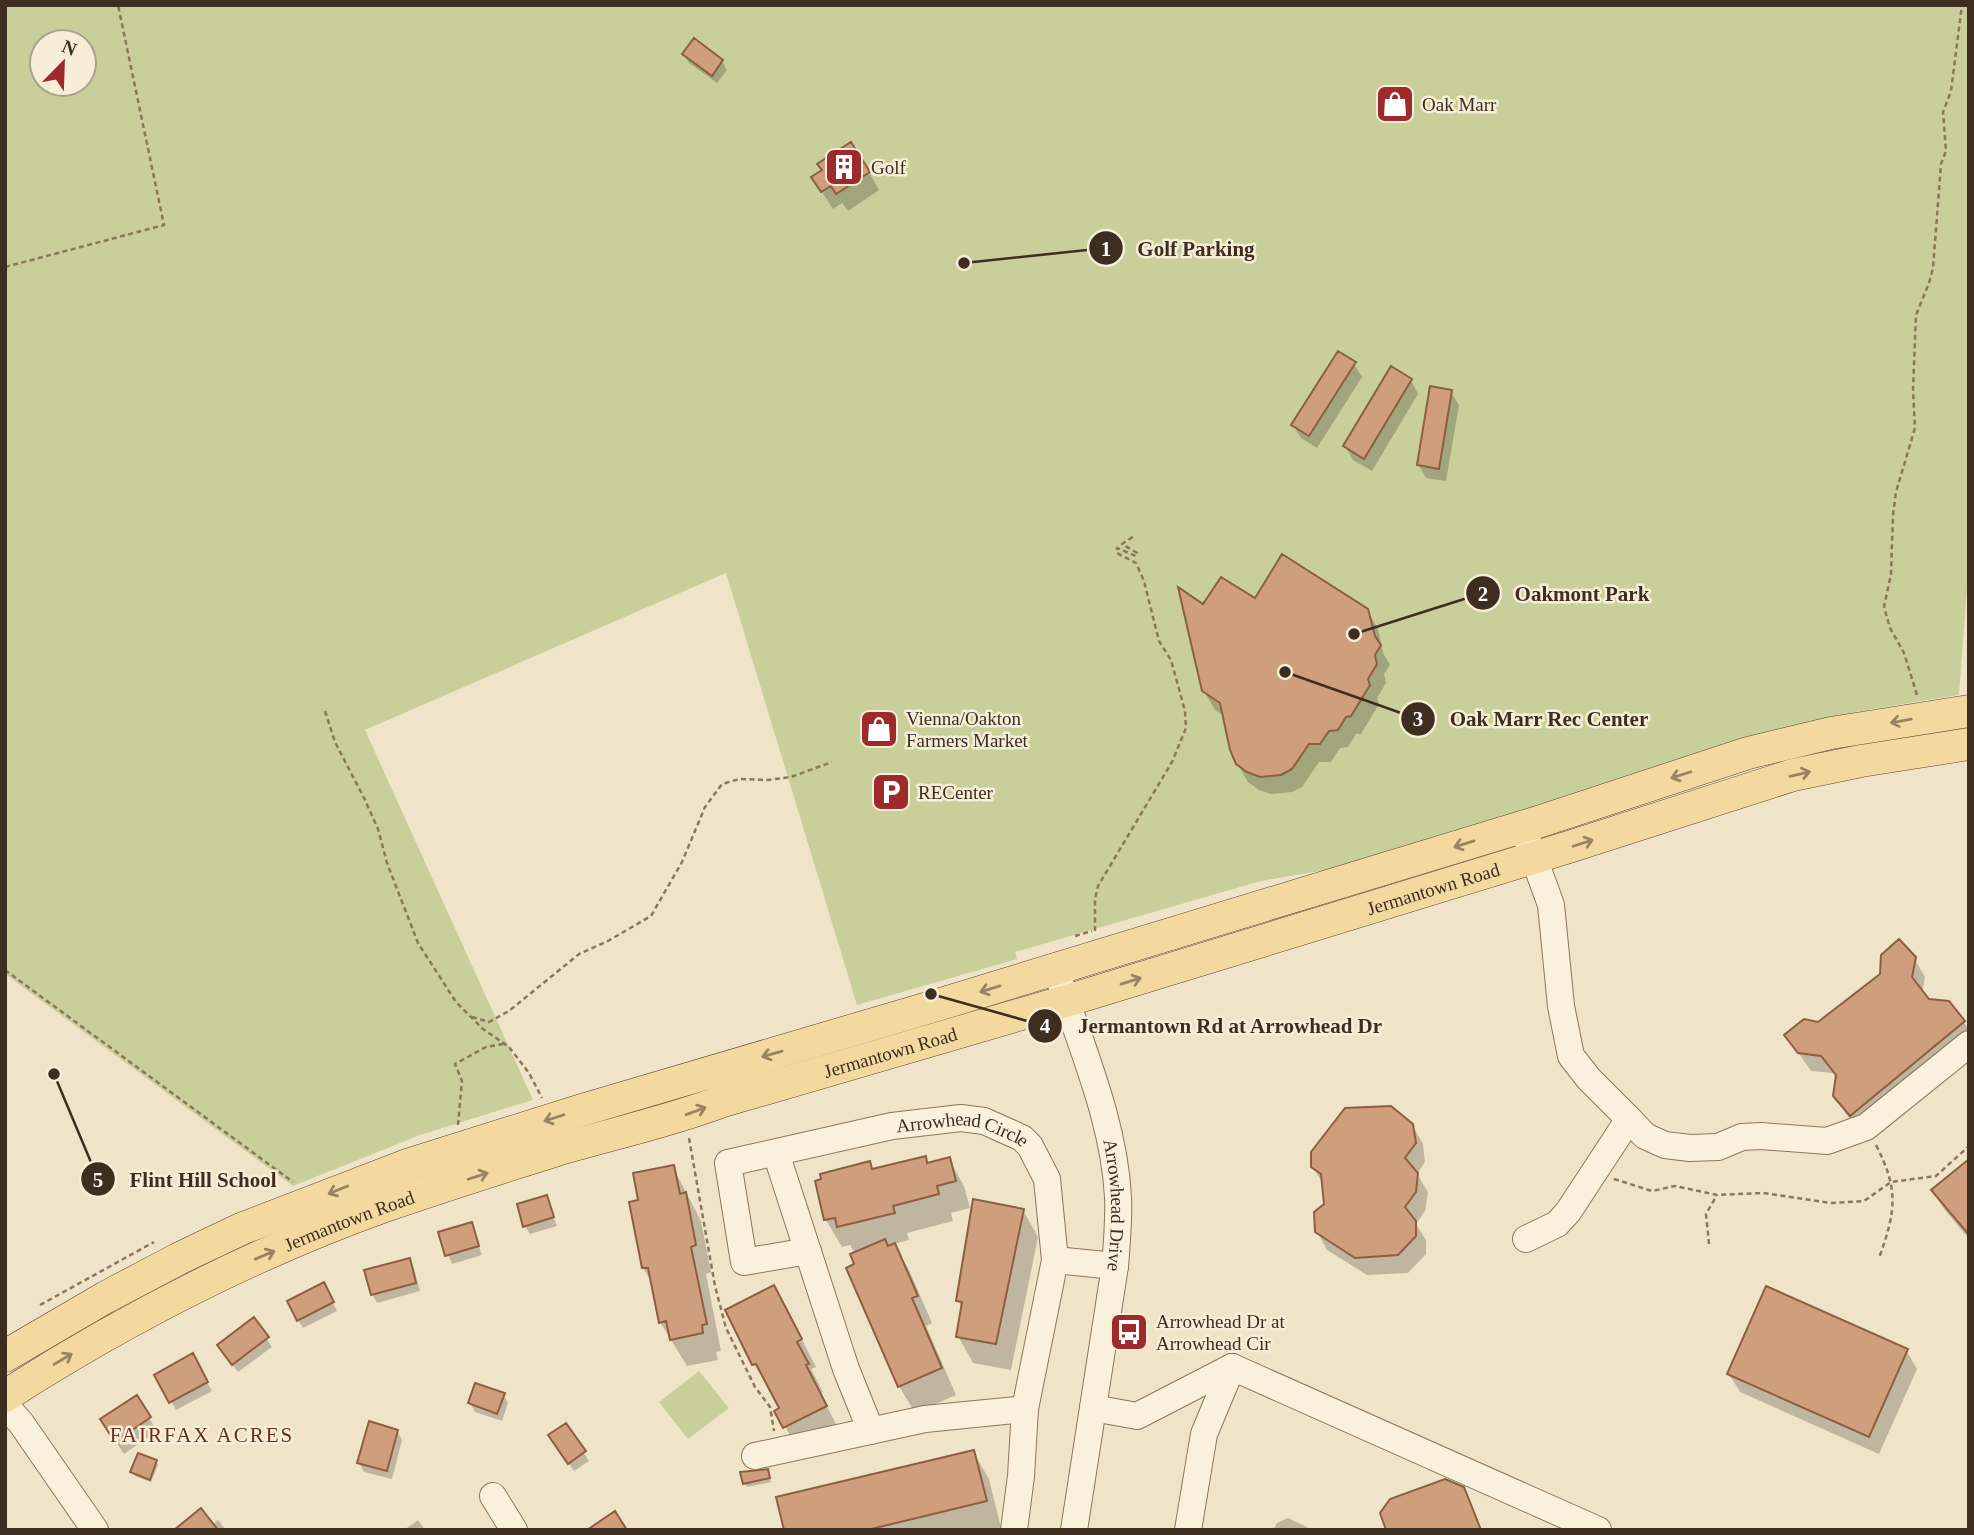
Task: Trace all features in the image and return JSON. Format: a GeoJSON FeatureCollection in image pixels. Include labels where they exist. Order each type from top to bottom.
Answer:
{"type":"FeatureCollection","features":[{"type":"Feature","properties":{"kind":"main road","name":"Jermantown Road"},"geometry":{"type":"LineString","coordinates":[[5,1356],[106,1297],[241,1229],[398,1168],[1523,826],[1748,753],[1831,733],[1969,711]]}},
{"type":"Feature","properties":{"kind":"main road","name":"Jermantown Road"},"geometry":{"type":"LineString","coordinates":[[5,1396],[64,1358],[208,1281],[261,1256],[384,1207],[558,1150],[685,1115],[720,1102],[1066,1001],[1534,858],[1793,775],[1969,744]]}},
{"type":"Feature","properties":{"kind":"street"},"geometry":{"type":"LineString","coordinates":[[1523,826],[1552,905],[1561,1006],[1571,1055],[1589,1079],[1645,1136],[1665,1145],[1690,1148],[1718,1147],[1742,1137],[1761,1136],[1827,1141],[1866,1127],[1969,1044]]}},
{"type":"Feature","properties":{"kind":"street","name":"Arrowhead Drive"},"geometry":{"type":"LineString","coordinates":[[1056,969],[1105,1121],[1114,1162],[1119,1223],[1115,1266],[1074,1530]]}},
{"type":"Feature","properties":{"kind":"street","name":"Arrowhead Circle"},"geometry":{"type":"LineString","coordinates":[[808,1251],[744,1262],[728,1163],[892,1126],[961,1118],[984,1121],[1023,1138],[1039,1161],[1047,1179],[1055,1260],[1025,1409],[1014,1530]]}},
{"type":"Feature","properties":{"kind":"street"},"geometry":{"type":"LineString","coordinates":[[1526,1239],[1557,1224],[1568,1212],[1629,1119]]}},
{"type":"Feature","properties":{"kind":"street"},"geometry":{"type":"LineString","coordinates":[[776,1153],[846,1369],[871,1431]]}},
{"type":"Feature","properties":{"kind":"street"},"geometry":{"type":"LineString","coordinates":[[1055,1260],[1115,1266]]}},
{"type":"Feature","properties":{"kind":"street"},"geometry":{"type":"LineString","coordinates":[[1093,1408],[1137,1416],[1231,1367]]}},
{"type":"Feature","properties":{"kind":"street"},"geometry":{"type":"LineString","coordinates":[[1231,1367],[1568,1524],[1598,1530]]}},
{"type":"Feature","properties":{"kind":"street"},"geometry":{"type":"LineString","coordinates":[[1188,1530],[1204,1434],[1231,1367]]}},
{"type":"Feature","properties":{"kind":"street"},"geometry":{"type":"LineString","coordinates":[[5,1405],[21,1423],[96,1530]]}},
{"type":"Feature","properties":{"kind":"street"},"geometry":{"type":"LineString","coordinates":[[766,1454],[925,1419],[1025,1409]]}},
{"type":"Feature","properties":{"kind":"street"},"geometry":{"type":"LineString","coordinates":[[493,1496],[513,1530]]}},
{"type":"Feature","properties":{"kind":"path"},"geometry":{"type":"LineString","coordinates":[[5,267],[164,225],[118,5]]}},
{"type":"Feature","properties":{"kind":"path"},"geometry":{"type":"LineString","coordinates":[[1918,704],[1904,653],[1890,628],[1884,607],[1891,574],[1896,492],[1915,428],[1913,390],[1916,315],[1933,268],[1941,164],[1946,151],[1944,112],[1951,90],[1962,5]]}},
{"type":"Feature","properties":{"kind":"path"},"geometry":{"type":"LineString","coordinates":[[1095,931],[1095,899],[1098,886],[1172,762],[1186,728],[1185,711],[1171,660],[1159,641],[1144,581],[1136,563],[1117,553],[1117,548],[1136,556],[1137,553],[1122,544],[1134,536]]}},
{"type":"Feature","properties":{"kind":"path"},"geometry":{"type":"LineString","coordinates":[[325,711],[335,742],[378,829],[387,863],[418,943],[456,1002],[504,1044],[529,1073],[550,1120]]}},
{"type":"Feature","properties":{"kind":"path"},"geometry":{"type":"LineString","coordinates":[[471,1017],[489,1022],[499,1017],[579,954],[651,916],[682,862],[705,807],[722,784],[739,779],[768,780],[791,777],[832,762]]}},
{"type":"Feature","properties":{"kind":"path"},"geometry":{"type":"LineString","coordinates":[[5,970],[300,1188]]}},
{"type":"Feature","properties":{"kind":"path"},"geometry":{"type":"LineString","coordinates":[[458,1132],[462,1081],[455,1063],[486,1047],[504,1044]]}},
{"type":"Feature","properties":{"kind":"path"},"geometry":{"type":"LineString","coordinates":[[1874,1142],[1891,1182],[1894,1206],[1878,1258]]}},
{"type":"Feature","properties":{"kind":"path"},"geometry":{"type":"LineString","coordinates":[[1614,1180],[1652,1191],[1675,1186],[1717,1195],[1763,1193],[1831,1203],[1864,1201],[1891,1182],[1936,1176],[1969,1146]]}},
{"type":"Feature","properties":{"kind":"path"},"geometry":{"type":"LineString","coordinates":[[691,1148],[715,1286],[726,1328],[755,1387],[770,1407],[766,1454]]}},
{"type":"Feature","properties":{"kind":"path"},"geometry":{"type":"LineString","coordinates":[[1709,1244],[1706,1213],[1717,1195]]}},
{"type":"Feature","properties":{"kind":"green space"},"geometry":{"type":"Polygon","coordinates":[[[5,5],[1969,5],[1969,561],[1959,695],[1860,711],[1750,737],[1354,865],[1261,881],[1015,952],[1017,959],[857,1005],[726,573],[365,730],[533,1100],[420,1135],[293,1186],[5,974],[5,5]]]}},
{"type":"Feature","properties":{"kind":"green space"},"geometry":{"type":"Polygon","coordinates":[[[699,1371],[729,1408],[688,1439],[659,1402],[699,1371]]]}},
{"type":"Feature","properties":{"kind":"building"},"geometry":{"type":"Polygon","coordinates":[[[694,38],[723,60],[712,76],[682,54],[694,38]]]}},
{"type":"Feature","properties":{"kind":"building","name":"Golf"},"geometry":{"type":"Polygon","coordinates":[[[851,142],[870,172],[836,194],[831,186],[821,192],[811,177],[822,170],[817,164],[851,142]]]}},
{"type":"Feature","properties":{"kind":"building"},"geometry":{"type":"Polygon","coordinates":[[[1338,351],[1356,362],[1309,436],[1291,425],[1338,351]]]}},
{"type":"Feature","properties":{"kind":"building"},"geometry":{"type":"Polygon","coordinates":[[[1391,366],[1412,379],[1364,459],[1343,446],[1391,366]]]}},
{"type":"Feature","properties":{"kind":"building"},"geometry":{"type":"Polygon","coordinates":[[[1430,386],[1452,390],[1439,469],[1417,465],[1430,386]]]}},
{"type":"Feature","properties":{"kind":"building"},"geometry":{"type":"Polygon","coordinates":[[[1282,554],[1368,609],[1375,636],[1381,645],[1375,655],[1377,664],[1368,679],[1370,685],[1351,716],[1346,717],[1338,730],[1329,731],[1320,744],[1309,744],[1292,769],[1281,775],[1260,777],[1236,764],[1230,750],[1220,703],[1202,691],[1178,587],[1203,604],[1221,577],[1255,598],[1282,554]]]}},
{"type":"Feature","properties":{"kind":"building"},"geometry":{"type":"Polygon","coordinates":[[[1899,939],[1916,957],[1912,977],[1929,999],[1949,1001],[1965,1021],[1850,1116],[1833,1096],[1836,1075],[1821,1056],[1798,1053],[1784,1035],[1804,1019],[1818,1022],[1880,974],[1881,955],[1899,939]]]}},
{"type":"Feature","properties":{"kind":"building"},"geometry":{"type":"Polygon","coordinates":[[[1391,1106],[1413,1124],[1416,1143],[1405,1158],[1418,1173],[1416,1192],[1405,1207],[1416,1221],[1416,1236],[1398,1255],[1355,1258],[1315,1232],[1314,1212],[1324,1204],[1321,1174],[1311,1167],[1311,1152],[1345,1108],[1391,1106]]]}},
{"type":"Feature","properties":{"kind":"building"},"geometry":{"type":"Polygon","coordinates":[[[926,1156],[927,1163],[950,1157],[956,1181],[937,1186],[939,1194],[893,1206],[895,1213],[837,1227],[835,1218],[824,1220],[815,1181],[821,1179],[820,1174],[870,1161],[872,1169],[926,1156]]]}},
{"type":"Feature","properties":{"kind":"building"},"geometry":{"type":"Polygon","coordinates":[[[1969,1159],[1969,1235],[1931,1190],[1969,1159]]]}},
{"type":"Feature","properties":{"kind":"building"},"geometry":{"type":"Polygon","coordinates":[[[674,1165],[680,1194],[686,1192],[696,1245],[691,1247],[707,1324],[702,1325],[703,1333],[670,1340],[666,1321],[659,1323],[648,1268],[642,1268],[629,1202],[638,1200],[633,1173],[674,1165]]]}},
{"type":"Feature","properties":{"kind":"building"},"geometry":{"type":"Polygon","coordinates":[[[547,1195],[554,1217],[523,1227],[517,1204],[547,1195]]]}},
{"type":"Feature","properties":{"kind":"building"},"geometry":{"type":"Polygon","coordinates":[[[973,1199],[1024,1209],[996,1344],[956,1337],[962,1302],[956,1301],[973,1199]]]}},
{"type":"Feature","properties":{"kind":"building"},"geometry":{"type":"Polygon","coordinates":[[[472,1222],[479,1246],[445,1256],[438,1232],[472,1222]]]}},
{"type":"Feature","properties":{"kind":"building"},"geometry":{"type":"Polygon","coordinates":[[[885,1239],[888,1246],[895,1243],[918,1296],[912,1298],[942,1368],[898,1387],[846,1268],[854,1264],[850,1254],[885,1239]]]}},
{"type":"Feature","properties":{"kind":"building"},"geometry":{"type":"Polygon","coordinates":[[[410,1258],[416,1283],[371,1295],[364,1270],[410,1258]]]}},
{"type":"Feature","properties":{"kind":"building"},"geometry":{"type":"Polygon","coordinates":[[[324,1282],[334,1302],[297,1321],[287,1301],[324,1282]]]}},
{"type":"Feature","properties":{"kind":"building"},"geometry":{"type":"Polygon","coordinates":[[[774,1285],[802,1339],[797,1342],[827,1406],[783,1428],[774,1411],[779,1408],[756,1364],[752,1365],[725,1310],[774,1285]]]}},
{"type":"Feature","properties":{"kind":"building"},"geometry":{"type":"Polygon","coordinates":[[[1766,1286],[1908,1349],[1869,1437],[1727,1374],[1766,1286]]]}},
{"type":"Feature","properties":{"kind":"building"},"geometry":{"type":"Polygon","coordinates":[[[254,1317],[269,1337],[232,1365],[217,1345],[254,1317]]]}},
{"type":"Feature","properties":{"kind":"building"},"geometry":{"type":"Polygon","coordinates":[[[193,1353],[208,1382],[169,1403],[154,1375],[193,1353]]]}},
{"type":"Feature","properties":{"kind":"building"},"geometry":{"type":"Polygon","coordinates":[[[475,1383],[505,1393],[497,1414],[468,1403],[475,1383]]]}},
{"type":"Feature","properties":{"kind":"building"},"geometry":{"type":"Polygon","coordinates":[[[137,1395],[151,1417],[115,1442],[100,1419],[137,1395]]]}},
{"type":"Feature","properties":{"kind":"building"},"geometry":{"type":"Polygon","coordinates":[[[369,1421],[398,1430],[387,1471],[357,1463],[369,1421]]]}},
{"type":"Feature","properties":{"kind":"building"},"geometry":{"type":"Polygon","coordinates":[[[566,1423],[586,1451],[568,1464],[548,1435],[566,1423]]]}},
{"type":"Feature","properties":{"kind":"building"},"geometry":{"type":"Polygon","coordinates":[[[974,1450],[987,1501],[867,1530],[784,1530],[776,1497],[974,1450]]]}},
{"type":"Feature","properties":{"kind":"building"},"geometry":{"type":"Polygon","coordinates":[[[138,1453],[157,1460],[150,1480],[130,1472],[138,1453]]]}},
{"type":"Feature","properties":{"kind":"building"},"geometry":{"type":"Polygon","coordinates":[[[768,1469],[770,1478],[743,1484],[740,1472],[768,1469]]]}},
{"type":"Feature","properties":{"kind":"building"},"geometry":{"type":"Polygon","coordinates":[[[1445,1479],[1464,1487],[1481,1530],[1386,1530],[1380,1513],[1390,1499],[1445,1479]]]}},
{"type":"Feature","properties":{"kind":"building"},"geometry":{"type":"Polygon","coordinates":[[[201,1508],[218,1530],[174,1530],[201,1508]]]}},
{"type":"Feature","properties":{"kind":"building"},"geometry":{"type":"Polygon","coordinates":[[[615,1511],[627,1530],[587,1530],[615,1511]]]}},
{"type":"Feature","properties":{"kind":"place","name":"Oak Marr"},"geometry":{"type":"Point","coordinates":[1395,104]}},
{"type":"Feature","properties":{"kind":"place","name":"Golf"},"geometry":{"type":"Point","coordinates":[844,167]}},
{"type":"Feature","properties":{"kind":"place","name":"Golf Parking"},"geometry":{"type":"Point","coordinates":[964,263]}},
{"type":"Feature","properties":{"kind":"place","name":"Oakmont Park"},"geometry":{"type":"Point","coordinates":[1354,634]}},
{"type":"Feature","properties":{"kind":"place","name":"Oak Marr Rec Center"},"geometry":{"type":"Point","coordinates":[1285,672]}},
{"type":"Feature","properties":{"kind":"place","name":"Vienna/Oakton Farmers Market"},"geometry":{"type":"Point","coordinates":[879,729]}},
{"type":"Feature","properties":{"kind":"place","name":"RECenter"},"geometry":{"type":"Point","coordinates":[891,792]}},
{"type":"Feature","properties":{"kind":"place","name":"Jermantown Rd at Arrowhead Dr"},"geometry":{"type":"Point","coordinates":[931,994]}},
{"type":"Feature","properties":{"kind":"place","name":"Flint Hill School"},"geometry":{"type":"Point","coordinates":[54,1074]}},
{"type":"Feature","properties":{"kind":"place","name":"Arrowhead Dr at Arrowhead Cir"},"geometry":{"type":"Point","coordinates":[1129,1332]}},
{"type":"Feature","properties":{"kind":"district","name":"FAIRFAX ACRES"},"geometry":{"type":"Point","coordinates":[202,1435]}}]}
